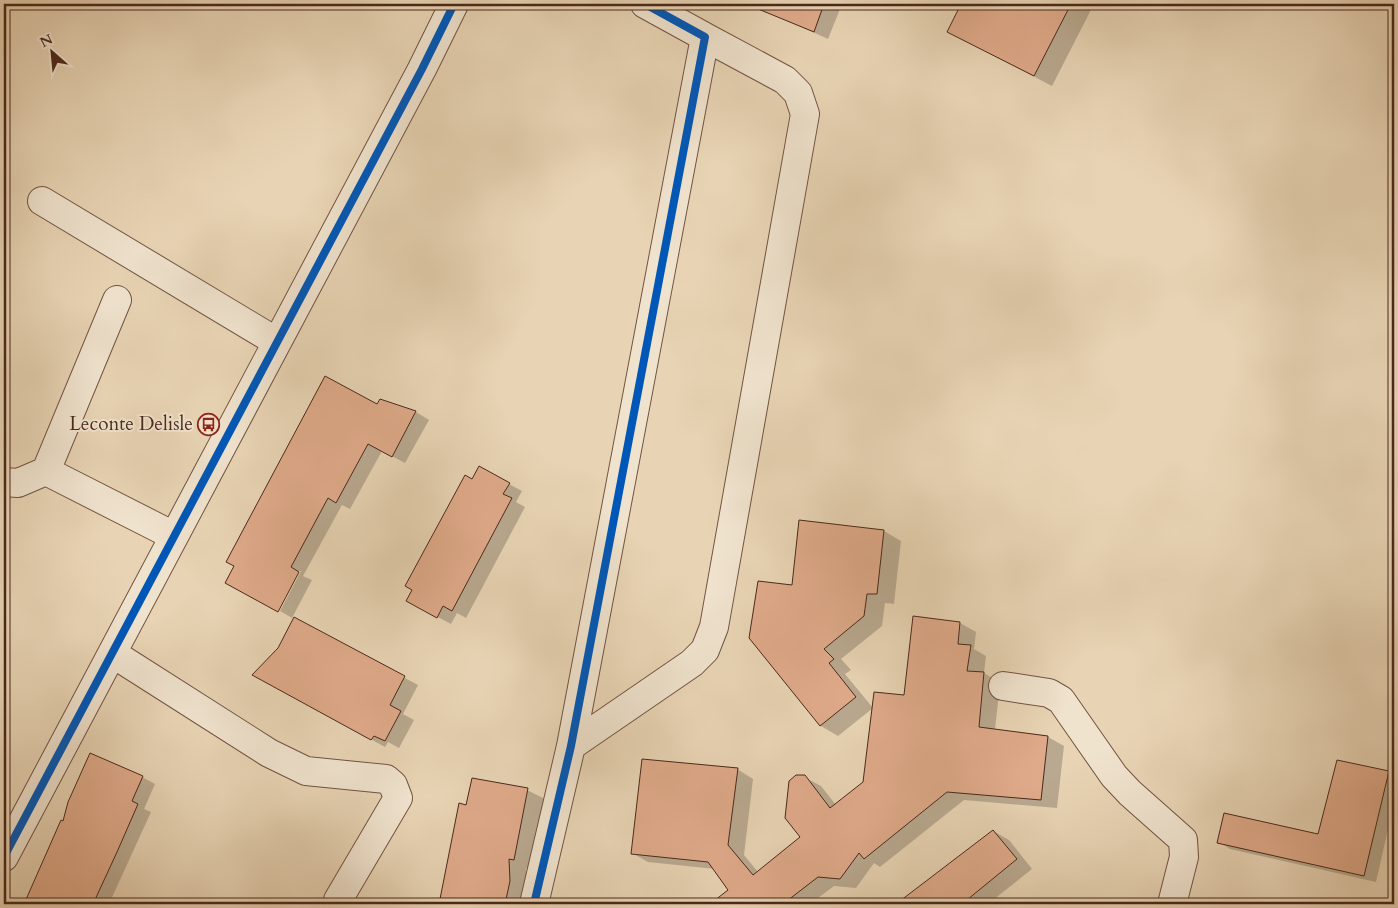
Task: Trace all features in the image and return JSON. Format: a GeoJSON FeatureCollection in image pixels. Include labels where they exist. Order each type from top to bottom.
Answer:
{"type":"FeatureCollection","features":[{"type":"Feature","properties":{"kind":"street"},"geometry":{"type":"LineString","coordinates":[[4,857],[422,69],[454,4]]}},
{"type":"Feature","properties":{"kind":"street"},"geometry":{"type":"LineString","coordinates":[[571,746],[692,664],[706,650],[714,627],[805,114],[798,93],[785,80],[645,4]]}},
{"type":"Feature","properties":{"kind":"street"},"geometry":{"type":"LineString","coordinates":[[534,904],[571,746],[706,37]]}},
{"type":"Feature","properties":{"kind":"street"},"geometry":{"type":"LineString","coordinates":[[42,201],[277,342]]}},
{"type":"Feature","properties":{"kind":"street"},"geometry":{"type":"LineString","coordinates":[[4,482],[18,483],[46,471],[117,300]]}},
{"type":"Feature","properties":{"kind":"street"},"geometry":{"type":"LineString","coordinates":[[46,471],[174,536]]}},
{"type":"Feature","properties":{"kind":"street"},"geometry":{"type":"LineString","coordinates":[[112,653],[269,753],[306,771],[386,779],[393,785],[398,798],[338,900]]}},
{"type":"Feature","properties":{"kind":"street"},"geometry":{"type":"LineString","coordinates":[[1003,686],[1049,693],[1061,700],[1114,776],[1130,793],[1183,840],[1184,856],[1172,904]]}},
{"type":"Feature","properties":{"kind":"building"},"geometry":{"type":"Polygon","coordinates":[[[746,4],[824,4],[814,32],[746,4]]]}},
{"type":"Feature","properties":{"kind":"building"},"geometry":{"type":"Polygon","coordinates":[[[961,4],[1071,4],[1034,76],[947,32],[961,4]]]}},
{"type":"Feature","properties":{"kind":"building"},"geometry":{"type":"Polygon","coordinates":[[[325,376],[377,404],[380,399],[416,411],[392,457],[368,444],[336,503],[328,498],[291,567],[299,572],[278,612],[225,583],[234,566],[226,562],[325,376]]]}},
{"type":"Feature","properties":{"kind":"building"},"geometry":{"type":"Polygon","coordinates":[[[479,466],[510,483],[503,494],[512,498],[452,611],[443,606],[437,618],[406,601],[412,590],[405,586],[465,475],[472,479],[479,466]]]}},
{"type":"Feature","properties":{"kind":"building"},"geometry":{"type":"Polygon","coordinates":[[[799,520],[884,530],[877,594],[867,594],[864,616],[824,649],[834,659],[829,663],[856,697],[820,726],[749,638],[758,581],[792,585],[799,520]]]}},
{"type":"Feature","properties":{"kind":"building"},"geometry":{"type":"Polygon","coordinates":[[[913,616],[960,622],[958,644],[971,645],[967,671],[984,672],[979,727],[1048,736],[1041,800],[947,792],[864,859],[859,853],[840,879],[818,877],[783,904],[710,904],[728,890],[708,862],[631,854],[642,759],[738,768],[728,845],[753,875],[800,837],[785,818],[789,781],[796,775],[805,775],[830,808],[863,782],[874,692],[904,695],[913,616]]]}},
{"type":"Feature","properties":{"kind":"building"},"geometry":{"type":"Polygon","coordinates":[[[294,617],[405,676],[390,705],[401,711],[385,741],[374,736],[371,740],[252,675],[278,648],[294,617]]]}},
{"type":"Feature","properties":{"kind":"building"},"geometry":{"type":"Polygon","coordinates":[[[90,753],[143,776],[132,801],[138,804],[93,904],[24,904],[61,820],[63,821],[68,802],[90,753]]]}},
{"type":"Feature","properties":{"kind":"building"},"geometry":{"type":"Polygon","coordinates":[[[1337,760],[1389,771],[1364,876],[1217,843],[1224,813],[1318,834],[1337,760]]]}},
{"type":"Feature","properties":{"kind":"building"},"geometry":{"type":"Polygon","coordinates":[[[472,778],[528,788],[514,860],[509,859],[510,881],[505,904],[439,904],[459,803],[466,805],[472,778]]]}},
{"type":"Feature","properties":{"kind":"building"},"geometry":{"type":"Polygon","coordinates":[[[993,830],[1017,859],[962,904],[896,904],[993,830]]]}},
{"type":"Feature","properties":{"kind":"cycle path"},"geometry":{"type":"LineString","coordinates":[[4,857],[422,69],[454,4]]}},
{"type":"Feature","properties":{"kind":"cycle path"},"geometry":{"type":"LineString","coordinates":[[534,904],[571,746],[705,37],[645,4]]}},
{"type":"Feature","properties":{"kind":"place","name":"Leconte Delisle"},"geometry":{"type":"Point","coordinates":[209,424]}}]}
